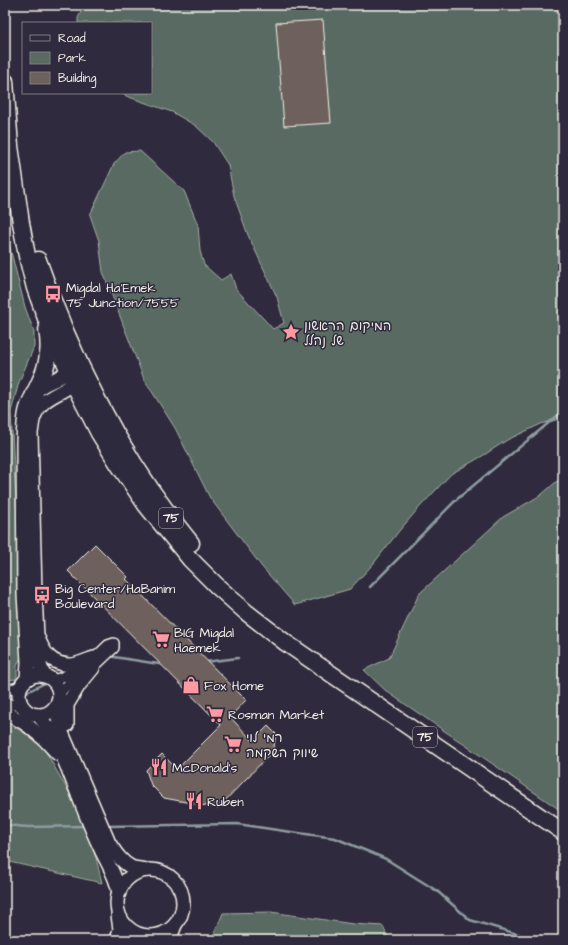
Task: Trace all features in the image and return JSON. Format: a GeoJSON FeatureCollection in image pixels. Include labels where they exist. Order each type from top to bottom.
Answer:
{"type":"FeatureCollection","features":[{"type":"Feature","properties":{"kind":"highway","name":"75"},"geometry":{"type":"LineString","coordinates":[[5,81],[10,146],[22,229],[35,288],[47,321],[75,376],[123,445],[160,503],[211,568],[242,601],[286,643],[563,832]]}},
{"type":"Feature","properties":{"kind":"highway","name":"75"},"geometry":{"type":"LineString","coordinates":[[10,146],[36,253],[59,317],[75,376]]}},
{"type":"Feature","properties":{"kind":"highway"},"geometry":{"type":"LineString","coordinates":[[34,394],[43,377],[49,348],[48,335],[42,307]]}},
{"type":"Feature","properties":{"kind":"main road"},"geometry":{"type":"LineString","coordinates":[[58,698],[55,707],[44,714],[38,715],[30,713],[22,706],[19,695],[24,683],[28,662],[24,594],[23,442],[26,412],[30,400],[34,394],[38,389],[75,376]]}},
{"type":"Feature","properties":{"kind":"main road"},"geometry":{"type":"LineString","coordinates":[[75,376],[43,403],[33,419],[34,592],[38,659],[47,677],[56,686],[58,698],[58,718],[67,756],[98,845],[114,874],[118,883],[119,892]]}},
{"type":"Feature","properties":{"kind":"main road"},"geometry":{"type":"LineString","coordinates":[[37,633],[43,650],[53,661],[70,666],[93,663]]}},
{"type":"Feature","properties":{"kind":"main road"},"geometry":{"type":"LineString","coordinates":[[67,756],[67,705],[93,663]]}},
{"type":"Feature","properties":{"kind":"main road"},"geometry":{"type":"LineString","coordinates":[[24,683],[36,675],[47,677]]}},
{"type":"Feature","properties":{"kind":"main road"},"geometry":{"type":"LineString","coordinates":[[5,712],[26,724],[67,756]]}},
{"type":"Feature","properties":{"kind":"main road"},"geometry":{"type":"LineString","coordinates":[[38,715],[67,756],[109,843],[118,856],[132,867],[157,871],[165,874],[178,885],[182,895],[183,905],[181,915],[176,924],[162,935],[147,938],[135,933],[127,927],[118,911]]}},
{"type":"Feature","properties":{"kind":"main road"},"geometry":{"type":"LineString","coordinates":[[117,940],[120,929],[117,902],[119,892],[123,884],[134,874],[153,871]]}},
{"type":"Feature","properties":{"kind":"street"},"geometry":{"type":"LineString","coordinates":[[47,677],[57,679],[93,663]]}},
{"type":"Feature","properties":{"kind":"street"},"geometry":{"type":"LineString","coordinates":[[58,698],[70,682],[93,663]]}},
{"type":"Feature","properties":{"kind":"street"},"geometry":{"type":"LineString","coordinates":[[5,691],[24,683]]}},
{"type":"Feature","properties":{"kind":"street"},"geometry":{"type":"LineString","coordinates":[[5,703],[22,706]]}},
{"type":"Feature","properties":{"kind":"street"},"geometry":{"type":"LineString","coordinates":[[173,940],[173,936],[181,915]]}},
{"type":"Feature","properties":{"kind":"green space"},"geometry":{"type":"Polygon","coordinates":[[[84,5],[563,5],[563,418],[541,424],[507,440],[451,474],[418,509],[374,563],[350,589],[295,605],[262,567],[210,498],[175,428],[144,379],[103,272],[99,241],[90,215],[114,164],[125,152],[140,151],[184,191],[198,225],[200,251],[204,265],[221,280],[231,274],[236,289],[273,329],[284,323],[277,297],[248,235],[234,196],[228,165],[213,142],[196,126],[172,112],[124,94],[152,94],[152,22],[78,22],[78,18],[84,5]]]}},
{"type":"Feature","properties":{"kind":"green space"},"geometry":{"type":"Polygon","coordinates":[[[5,228],[25,307],[34,332],[34,347],[19,382],[11,412],[23,632],[21,657],[17,666],[17,679],[5,680],[5,228]]]}},
{"type":"Feature","properties":{"kind":"green space"},"geometry":{"type":"Polygon","coordinates":[[[563,476],[563,812],[386,691],[364,670],[389,658],[419,594],[503,517],[541,495],[563,476]]]}},
{"type":"Feature","properties":{"kind":"green space"},"geometry":{"type":"Polygon","coordinates":[[[5,721],[41,743],[79,810],[96,858],[102,883],[5,861],[5,721]]]}},
{"type":"Feature","properties":{"kind":"green space"},"geometry":{"type":"Polygon","coordinates":[[[271,912],[353,924],[383,926],[389,940],[212,940],[223,913],[271,912]]]}},
{"type":"Feature","properties":{"kind":"building"},"geometry":{"type":"Polygon","coordinates":[[[323,20],[331,123],[284,126],[276,23],[323,20]]]}},
{"type":"Feature","properties":{"kind":"building","name":"BIG Migdal Haemek"},"geometry":{"type":"Polygon","coordinates":[[[95,544],[128,577],[126,579],[246,700],[230,717],[253,741],[268,726],[276,734],[274,746],[269,755],[218,808],[164,798],[151,785],[146,770],[162,754],[177,769],[221,725],[68,571],[95,544]]]}},
{"type":"Feature","properties":{"kind":"waterway"},"geometry":{"type":"LineString","coordinates":[[370,587],[456,500],[563,411]]}},
{"type":"Feature","properties":{"kind":"waterway"},"geometry":{"type":"LineString","coordinates":[[108,656],[165,665]]}},
{"type":"Feature","properties":{"kind":"waterway"},"geometry":{"type":"LineString","coordinates":[[205,662],[238,658]]}},
{"type":"Feature","properties":{"kind":"waterway"},"geometry":{"type":"LineString","coordinates":[[9,701],[49,681]]}},
{"type":"Feature","properties":{"kind":"waterway"},"geometry":{"type":"LineString","coordinates":[[107,826],[237,824],[335,838],[386,859],[437,891],[470,920],[538,940]]}},
{"type":"Feature","properties":{"kind":"waterway"},"geometry":{"type":"LineString","coordinates":[[5,825],[28,827],[86,826]]}},
{"type":"Feature","properties":{"kind":"place","name":"Migdal Ha'Emek 75 Junction/7555"},"geometry":{"type":"Point","coordinates":[53,294]}},
{"type":"Feature","properties":{"kind":"place","name":"המיקום הראשון של נהלל"},"geometry":{"type":"Point","coordinates":[291,332]}},
{"type":"Feature","properties":{"kind":"place","name":"Big Center/HaBanim Boulevard"},"geometry":{"type":"Point","coordinates":[42,595]}},
{"type":"Feature","properties":{"kind":"place","name":"BIG Migdal Haemek"},"geometry":{"type":"Point","coordinates":[161,639]}},
{"type":"Feature","properties":{"kind":"place","name":"Fox Home"},"geometry":{"type":"Point","coordinates":[191,685]}},
{"type":"Feature","properties":{"kind":"place","name":"Rosman Market"},"geometry":{"type":"Point","coordinates":[215,714]}},
{"type":"Feature","properties":{"kind":"place","name":"רמי לוי שיווק השקמה"},"geometry":{"type":"Point","coordinates":[233,744]}},
{"type":"Feature","properties":{"kind":"place","name":"McDonald's"},"geometry":{"type":"Point","coordinates":[159,767]}},
{"type":"Feature","properties":{"kind":"place","name":"Ruben"},"geometry":{"type":"Point","coordinates":[194,801]}}]}
